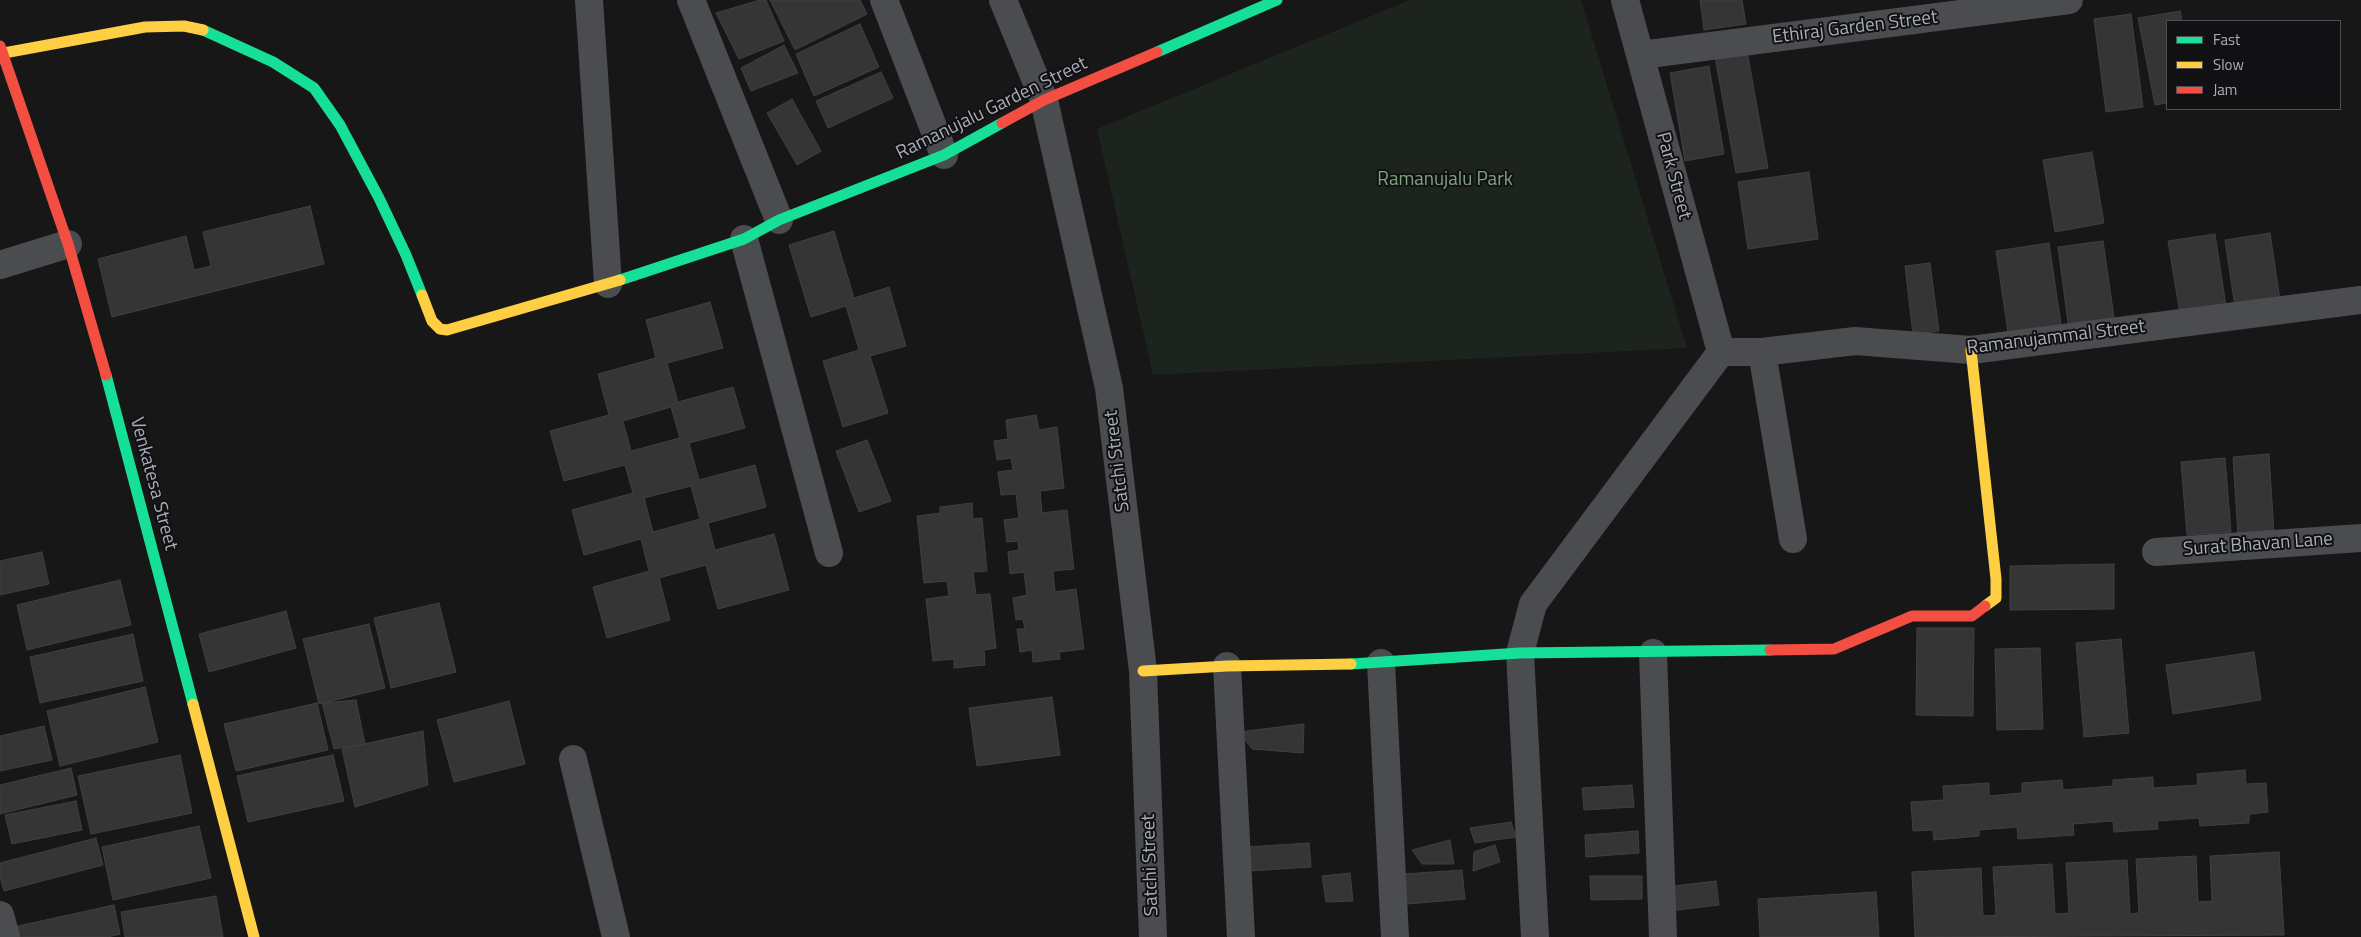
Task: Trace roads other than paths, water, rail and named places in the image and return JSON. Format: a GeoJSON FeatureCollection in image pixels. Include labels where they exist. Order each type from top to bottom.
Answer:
{"type":"FeatureCollection","features":[{"type":"Feature","properties":{"kind":"street"},"geometry":{"type":"LineString","coordinates":[[589,0],[608,284]]}},
{"type":"Feature","properties":{"kind":"street"},"geometry":{"type":"LineString","coordinates":[[691,0],[779,220]]}},
{"type":"Feature","properties":{"kind":"street"},"geometry":{"type":"LineString","coordinates":[[884,0],[944,156]]}},
{"type":"Feature","properties":{"kind":"street","name":"Satchi Street"},"geometry":{"type":"LineString","coordinates":[[1003,0],[1044,100],[1109,388],[1143,672],[1153,937]]}},
{"type":"Feature","properties":{"kind":"street","name":"Ramanujalu Garden Street"},"geometry":{"type":"LineString","coordinates":[[2,49],[145,27],[184,26],[205,30],[294,74],[314,88],[340,125],[387,214],[406,255],[432,321],[440,329],[457,328],[608,284],[744,239],[779,220],[944,156],[1044,100],[1277,0]]}},
{"type":"Feature","properties":{"kind":"street","name":"Park Street"},"geometry":{"type":"LineString","coordinates":[[1625,0],[1721,352]]}},
{"type":"Feature","properties":{"kind":"street","name":"Ethiraj Garden Street"},"geometry":{"type":"LineString","coordinates":[[1641,55],[2069,0]]}},
{"type":"Feature","properties":{"kind":"street","name":"Venkatesa Street"},"geometry":{"type":"LineString","coordinates":[[2,49],[68,244],[110,390],[254,937]]}},
{"type":"Feature","properties":{"kind":"street"},"geometry":{"type":"LineString","coordinates":[[744,239],[829,552]]}},
{"type":"Feature","properties":{"kind":"street"},"geometry":{"type":"LineString","coordinates":[[0,265],[68,244]]}},
{"type":"Feature","properties":{"kind":"street","name":"Ramanujammal Street"},"geometry":{"type":"LineString","coordinates":[[1721,352],[1762,352],[1855,341],[1971,350],[2361,300]]}},
{"type":"Feature","properties":{"kind":"street"},"geometry":{"type":"LineString","coordinates":[[1143,672],[1227,666],[1381,663],[1520,653],[1834,650],[1912,616],[1972,616],[1988,606],[1996,598],[1996,579],[1971,350]]}},
{"type":"Feature","properties":{"kind":"street"},"geometry":{"type":"LineString","coordinates":[[1535,937],[1520,653],[1533,604],[1721,352]]}},
{"type":"Feature","properties":{"kind":"street"},"geometry":{"type":"LineString","coordinates":[[1762,352],[1794,538]]}},
{"type":"Feature","properties":{"kind":"street","name":"Surat Bhavan Lane"},"geometry":{"type":"LineString","coordinates":[[2156,552],[2361,538]]}},
{"type":"Feature","properties":{"kind":"street"},"geometry":{"type":"LineString","coordinates":[[1653,653],[1663,937]]}},
{"type":"Feature","properties":{"kind":"street"},"geometry":{"type":"LineString","coordinates":[[1381,663],[1394,937]]}},
{"type":"Feature","properties":{"kind":"street"},"geometry":{"type":"LineString","coordinates":[[1227,666],[1241,937]]}},
{"type":"Feature","properties":{"kind":"street"},"geometry":{"type":"LineString","coordinates":[[573,758],[616,937]]}},
{"type":"Feature","properties":{"kind":"street"},"geometry":{"type":"LineString","coordinates":[[0,915],[6,937]]}},
{"type":"Feature","properties":{"kind":"park label","name":"Ramanujalu Park"},"geometry":{"type":"Point","coordinates":[1445,180]}}]}
